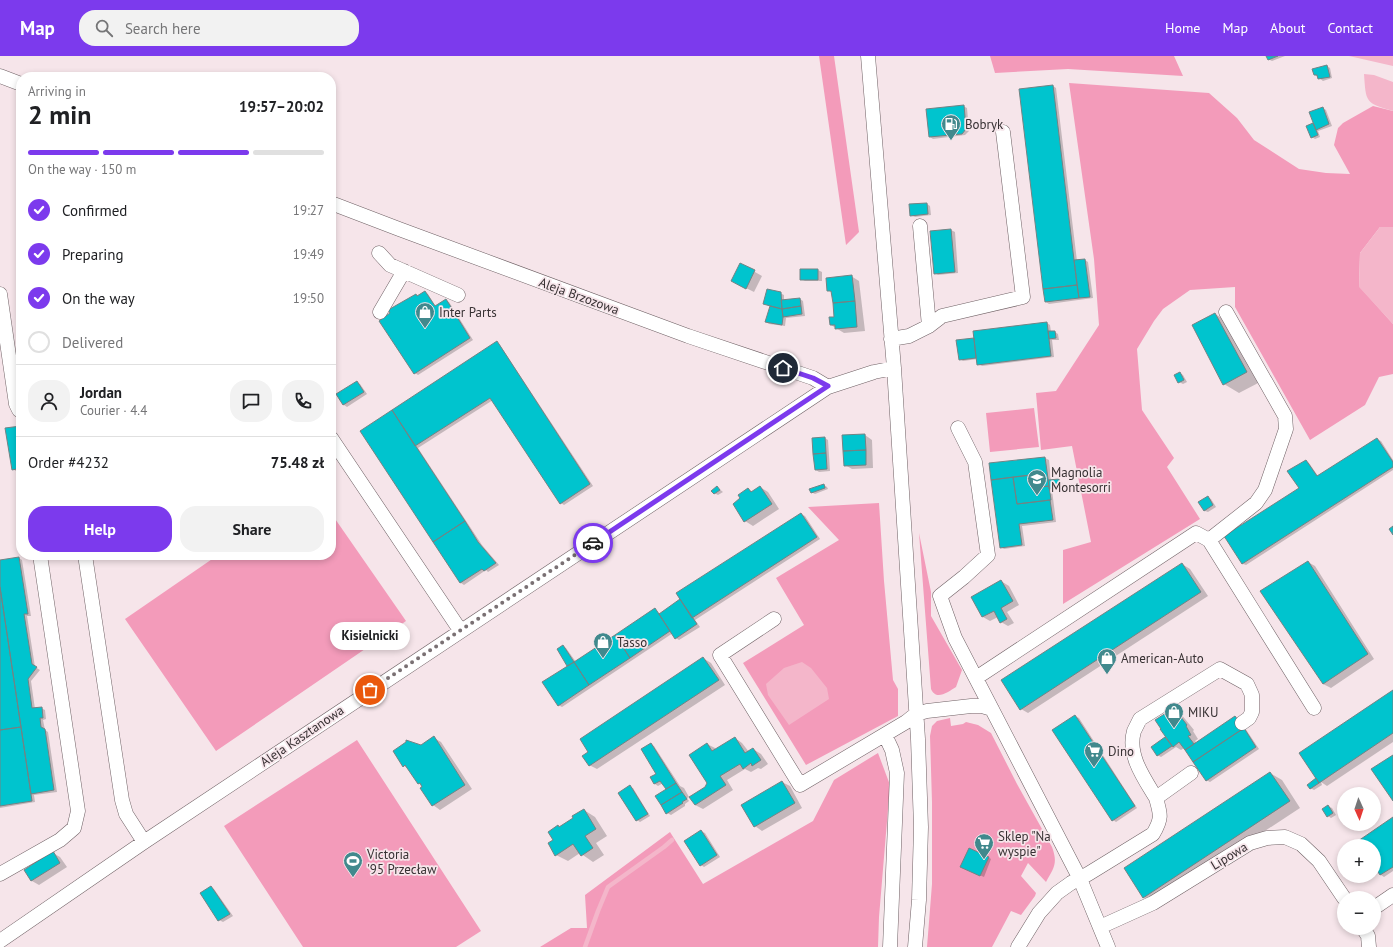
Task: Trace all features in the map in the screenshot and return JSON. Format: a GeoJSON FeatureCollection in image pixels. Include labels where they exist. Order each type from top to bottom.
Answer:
{"type":"FeatureCollection","features":[{"type":"Feature","properties":{"kind":"street"},"geometry":{"type":"LineString","coordinates":[[868,56],[894,368],[916,714],[921,826],[919,900],[915,947]]}},
{"type":"Feature","properties":{"kind":"street"},"geometry":{"type":"LineString","coordinates":[[0,76],[16,82]]}},
{"type":"Feature","properties":{"kind":"street"},"geometry":{"type":"LineString","coordinates":[[891,339],[909,336],[929,326],[942,316],[1022,298],[1003,132]]}},
{"type":"Feature","properties":{"kind":"street","name":"Aleja Brzozowa"},"geometry":{"type":"LineString","coordinates":[[336,205],[674,330],[813,378],[828,386]]}},
{"type":"Feature","properties":{"kind":"street"},"geometry":{"type":"LineString","coordinates":[[920,226],[929,326]]}},
{"type":"Feature","properties":{"kind":"street"},"geometry":{"type":"LineString","coordinates":[[379,253],[390,265],[458,296]]}},
{"type":"Feature","properties":{"kind":"street"},"geometry":{"type":"LineString","coordinates":[[380,312],[404,271]]}},
{"type":"Feature","properties":{"kind":"street"},"geometry":{"type":"LineString","coordinates":[[0,294],[16,404]]}},
{"type":"Feature","properties":{"kind":"street"},"geometry":{"type":"LineString","coordinates":[[1209,540],[1256,503],[1265,490],[1286,429],[1285,416],[1226,312]]}},
{"type":"Feature","properties":{"kind":"street","name":"Aleja Kasztanowa"},"geometry":{"type":"LineString","coordinates":[[0,941],[144,842],[460,630],[828,386],[874,372],[894,368]]}},
{"type":"Feature","properties":{"kind":"street"},"geometry":{"type":"LineString","coordinates":[[958,428],[975,462],[988,555],[940,596],[955,638],[1080,879],[1108,947]]}},
{"type":"Feature","properties":{"kind":"street"},"geometry":{"type":"LineString","coordinates":[[336,445],[460,630]]}},
{"type":"Feature","properties":{"kind":"street"},"geometry":{"type":"LineString","coordinates":[[976,678],[1196,533],[1209,540],[1314,708]]}},
{"type":"Feature","properties":{"kind":"street"},"geometry":{"type":"LineString","coordinates":[[0,874],[60,840],[74,828],[78,811],[41,560]]}},
{"type":"Feature","properties":{"kind":"street"},"geometry":{"type":"LineString","coordinates":[[86,560],[122,800],[126,814],[144,842]]}},
{"type":"Feature","properties":{"kind":"street"},"geometry":{"type":"LineString","coordinates":[[774,619],[720,655],[800,785],[884,735],[916,714],[927,711],[961,707],[982,706],[992,709]]}},
{"type":"Feature","properties":{"kind":"street"},"geometry":{"type":"LineString","coordinates":[[1018,947],[1035,918],[1057,893],[1153,834],[1160,823],[1160,812],[1156,798],[1138,767],[1134,756],[1134,731],[1140,719],[1220,669],[1246,684],[1252,695],[1252,712],[1249,718],[1242,723]]}},
{"type":"Feature","properties":{"kind":"street"},"geometry":{"type":"LineString","coordinates":[[884,735],[892,750],[897,773],[890,947]]}},
{"type":"Feature","properties":{"kind":"street"},"geometry":{"type":"LineString","coordinates":[[1156,798],[1191,773]]}},
{"type":"Feature","properties":{"kind":"street","name":"Lipowa"},"geometry":{"type":"LineString","coordinates":[[1100,927],[1153,903],[1250,843],[1267,838],[1285,837],[1302,844],[1319,861],[1339,891]]}},
{"type":"Feature","properties":{"kind":"street"},"geometry":{"type":"LineString","coordinates":[[1381,903],[1393,895]]}},
{"type":"Feature","properties":{"kind":"street"},"geometry":{"type":"LineString","coordinates":[[1367,935],[1369,947]]}},
{"type":"Feature","properties":{"kind":"shaded area"},"geometry":{"type":"Polygon","coordinates":[[[819,56],[834,56],[859,232],[846,245],[819,56]]]}},
{"type":"Feature","properties":{"kind":"shaded area"},"geometry":{"type":"Polygon","coordinates":[[[990,56],[1174,56],[1183,76],[1068,69],[995,73],[990,56]]]}},
{"type":"Feature","properties":{"kind":"shaded area"},"geometry":{"type":"Polygon","coordinates":[[[1349,56],[1393,56],[1393,66],[1349,56]]]}},
{"type":"Feature","properties":{"kind":"shaded area"},"geometry":{"type":"Polygon","coordinates":[[[1364,74],[1374,75],[1393,82],[1393,111],[1377,106],[1369,100],[1365,90],[1364,74]]]}},
{"type":"Feature","properties":{"kind":"shaded area"},"geometry":{"type":"Polygon","coordinates":[[[1069,83],[1209,93],[1237,118],[1254,140],[1299,169],[1326,173],[1350,174],[1334,145],[1338,128],[1343,123],[1373,106],[1393,111],[1393,227],[1380,227],[1360,253],[1359,286],[1393,324],[1393,374],[1379,377],[1365,405],[1310,440],[1235,307],[1235,287],[1190,290],[1163,309],[1137,349],[1142,410],[1174,458],[1167,467],[1200,519],[1063,604],[1063,550],[1091,542],[1072,446],[1041,450],[1036,393],[1056,391],[1099,325],[1094,259],[1069,83]]]}},
{"type":"Feature","properties":{"kind":"shaded area"},"geometry":{"type":"Polygon","coordinates":[[[1380,227],[1393,227],[1393,324],[1359,287],[1360,253],[1380,227]]]}},
{"type":"Feature","properties":{"kind":"shaded area"},"geometry":{"type":"Polygon","coordinates":[[[1034,408],[1039,447],[990,452],[986,413],[1034,408]]]}},
{"type":"Feature","properties":{"kind":"shaded area"},"geometry":{"type":"Polygon","coordinates":[[[879,503],[893,680],[898,689],[898,716],[806,765],[743,663],[804,625],[776,578],[839,540],[808,507],[879,503]]]}},
{"type":"Feature","properties":{"kind":"shaded area"},"geometry":{"type":"Polygon","coordinates":[[[336,520],[406,621],[216,751],[125,619],[211,560],[336,560],[336,520]]]}},
{"type":"Feature","properties":{"kind":"shaded area"},"geometry":{"type":"Polygon","coordinates":[[[919,533],[931,592],[931,616],[962,670],[956,687],[939,695],[933,693],[931,689],[919,533]]]}},
{"type":"Feature","properties":{"kind":"shaded area"},"geometry":{"type":"Polygon","coordinates":[[[802,662],[811,668],[827,688],[829,699],[789,725],[768,695],[766,684],[784,668],[802,662]]]}},
{"type":"Feature","properties":{"kind":"shaded area"},"geometry":{"type":"Polygon","coordinates":[[[950,718],[951,726],[966,722],[978,725],[991,733],[1052,847],[1055,857],[1053,869],[1046,882],[1028,863],[1021,876],[1036,893],[1035,896],[1021,915],[1011,911],[992,947],[927,947],[932,884],[930,736],[932,726],[937,721],[950,718]]]}},
{"type":"Feature","properties":{"kind":"shaded area","name":"Victoria '95 Przecław"},"geometry":{"type":"Polygon","coordinates":[[[357,740],[481,931],[456,947],[303,947],[224,826],[357,740]]]}},
{"type":"Feature","properties":{"kind":"shaded area"},"geometry":{"type":"Polygon","coordinates":[[[878,753],[890,785],[879,917],[878,947],[540,947],[571,928],[587,928],[585,895],[670,832],[703,884],[813,821],[834,780],[878,753]]]}},
{"type":"Feature","properties":{"kind":"building"},"geometry":{"type":"Polygon","coordinates":[[[1266,56],[1278,56],[1268,60],[1266,56]]]}},
{"type":"Feature","properties":{"kind":"building"},"geometry":{"type":"Polygon","coordinates":[[[1327,65],[1330,77],[1318,79],[1317,75],[1314,75],[1312,69],[1327,65]]]}},
{"type":"Feature","properties":{"kind":"building"},"geometry":{"type":"Polygon","coordinates":[[[1053,85],[1077,285],[1043,289],[1019,89],[1053,85]]]}},
{"type":"Feature","properties":{"kind":"building"},"geometry":{"type":"Polygon","coordinates":[[[964,105],[966,129],[962,134],[929,137],[926,109],[964,105]]]}},
{"type":"Feature","properties":{"kind":"building"},"geometry":{"type":"Polygon","coordinates":[[[1323,107],[1329,124],[1316,130],[1309,112],[1323,107]]]}},
{"type":"Feature","properties":{"kind":"building"},"geometry":{"type":"Polygon","coordinates":[[[1313,123],[1318,135],[1311,138],[1306,126],[1313,123]]]}},
{"type":"Feature","properties":{"kind":"building"},"geometry":{"type":"Polygon","coordinates":[[[927,203],[928,214],[910,216],[909,204],[927,203]]]}},
{"type":"Feature","properties":{"kind":"building"},"geometry":{"type":"Polygon","coordinates":[[[951,229],[955,272],[934,274],[930,231],[951,229]]]}},
{"type":"Feature","properties":{"kind":"building"},"geometry":{"type":"Polygon","coordinates":[[[1085,259],[1090,297],[1079,298],[1074,260],[1085,259]]]}},
{"type":"Feature","properties":{"kind":"building"},"geometry":{"type":"Polygon","coordinates":[[[740,263],[755,270],[746,289],[731,281],[740,263]]]}},
{"type":"Feature","properties":{"kind":"building"},"geometry":{"type":"Polygon","coordinates":[[[800,269],[818,269],[818,280],[800,280],[800,269]]]}},
{"type":"Feature","properties":{"kind":"building"},"geometry":{"type":"Polygon","coordinates":[[[852,275],[855,301],[833,303],[831,291],[827,291],[826,278],[852,275]]]}},
{"type":"Feature","properties":{"kind":"building"},"geometry":{"type":"Polygon","coordinates":[[[1077,285],[1079,298],[1045,302],[1043,289],[1077,285]]]}},
{"type":"Feature","properties":{"kind":"building"},"geometry":{"type":"Polygon","coordinates":[[[767,289],[781,292],[782,309],[763,304],[767,289]]]}},
{"type":"Feature","properties":{"kind":"building","name":"Inter Parts"},"geometry":{"type":"Polygon","coordinates":[[[425,291],[435,306],[446,299],[470,338],[414,374],[379,321],[390,313],[388,310],[416,294],[417,296],[425,291]]]}},
{"type":"Feature","properties":{"kind":"building"},"geometry":{"type":"Polygon","coordinates":[[[800,298],[801,306],[782,309],[781,300],[800,298]]]}},
{"type":"Feature","properties":{"kind":"building"},"geometry":{"type":"Polygon","coordinates":[[[855,301],[857,327],[835,329],[835,325],[830,325],[829,317],[834,317],[833,303],[855,301]]]}},
{"type":"Feature","properties":{"kind":"building"},"geometry":{"type":"Polygon","coordinates":[[[770,306],[782,309],[782,325],[765,322],[770,306]]]}},
{"type":"Feature","properties":{"kind":"building"},"geometry":{"type":"Polygon","coordinates":[[[801,306],[802,314],[783,317],[782,309],[801,306]]]}},
{"type":"Feature","properties":{"kind":"building"},"geometry":{"type":"Polygon","coordinates":[[[1215,313],[1247,372],[1223,385],[1192,325],[1215,313]]]}},
{"type":"Feature","properties":{"kind":"building"},"geometry":{"type":"Polygon","coordinates":[[[1047,322],[1051,356],[977,365],[973,331],[1047,322]]]}},
{"type":"Feature","properties":{"kind":"building"},"geometry":{"type":"Polygon","coordinates":[[[1048,331],[1055,331],[1056,338],[1049,339],[1048,331]]]}},
{"type":"Feature","properties":{"kind":"building"},"geometry":{"type":"Polygon","coordinates":[[[974,338],[976,358],[959,360],[956,340],[974,338]]]}},
{"type":"Feature","properties":{"kind":"building"},"geometry":{"type":"Polygon","coordinates":[[[497,341],[590,484],[560,504],[490,398],[415,446],[392,410],[497,341]]]}},
{"type":"Feature","properties":{"kind":"building"},"geometry":{"type":"Polygon","coordinates":[[[1180,372],[1184,380],[1178,383],[1174,375],[1180,372]]]}},
{"type":"Feature","properties":{"kind":"building"},"geometry":{"type":"Polygon","coordinates":[[[357,381],[364,392],[343,405],[336,394],[357,381]]]}},
{"type":"Feature","properties":{"kind":"building"},"geometry":{"type":"Polygon","coordinates":[[[392,410],[465,521],[433,542],[360,431],[392,410]]]}},
{"type":"Feature","properties":{"kind":"building"},"geometry":{"type":"Polygon","coordinates":[[[16,427],[16,469],[12,470],[5,428],[16,427]]]}},
{"type":"Feature","properties":{"kind":"building"},"geometry":{"type":"Polygon","coordinates":[[[865,434],[866,450],[843,451],[842,435],[865,434]]]}},
{"type":"Feature","properties":{"kind":"building"},"geometry":{"type":"Polygon","coordinates":[[[825,437],[826,453],[813,454],[812,438],[825,437]]]}},
{"type":"Feature","properties":{"kind":"building"},"geometry":{"type":"Polygon","coordinates":[[[1377,438],[1393,462],[1393,467],[1242,564],[1224,536],[1299,488],[1287,471],[1306,460],[1317,476],[1377,438]]]}},
{"type":"Feature","properties":{"kind":"building"},"geometry":{"type":"Polygon","coordinates":[[[866,450],[866,465],[844,466],[843,451],[866,450]]]}},
{"type":"Feature","properties":{"kind":"building"},"geometry":{"type":"Polygon","coordinates":[[[826,453],[827,469],[815,470],[813,454],[826,453]]]}},
{"type":"Feature","properties":{"kind":"building"},"geometry":{"type":"Polygon","coordinates":[[[1045,457],[1049,486],[1033,488],[1031,475],[991,480],[989,463],[1045,457]]]}},
{"type":"Feature","properties":{"kind":"building"},"geometry":{"type":"Polygon","coordinates":[[[1031,475],[1033,488],[1049,486],[1051,500],[1017,504],[1013,477],[1031,475]]]}},
{"type":"Feature","properties":{"kind":"building"},"geometry":{"type":"Polygon","coordinates":[[[1013,477],[1017,504],[1050,500],[1053,520],[1019,524],[1022,545],[1000,548],[991,480],[1013,477]]]}},
{"type":"Feature","properties":{"kind":"building"},"geometry":{"type":"Polygon","coordinates":[[[1059,479],[1060,487],[1049,489],[1048,480],[1059,479]]]}},
{"type":"Feature","properties":{"kind":"building"},"geometry":{"type":"Polygon","coordinates":[[[824,484],[825,488],[811,493],[809,489],[824,484]]]}},
{"type":"Feature","properties":{"kind":"building"},"geometry":{"type":"Polygon","coordinates":[[[717,486],[720,490],[714,494],[711,491],[717,486]]]}},
{"type":"Feature","properties":{"kind":"building"},"geometry":{"type":"Polygon","coordinates":[[[760,486],[772,504],[744,522],[733,504],[740,498],[738,495],[748,488],[751,492],[760,486]]]}},
{"type":"Feature","properties":{"kind":"building"},"geometry":{"type":"Polygon","coordinates":[[[1208,496],[1213,505],[1204,511],[1198,502],[1208,496]]]}},
{"type":"Feature","properties":{"kind":"building"},"geometry":{"type":"Polygon","coordinates":[[[801,513],[817,537],[692,618],[676,593],[801,513]]]}},
{"type":"Feature","properties":{"kind":"building"},"geometry":{"type":"Polygon","coordinates":[[[465,521],[478,542],[496,563],[484,571],[482,569],[460,583],[433,542],[465,521]]]}},
{"type":"Feature","properties":{"kind":"building"},"geometry":{"type":"Polygon","coordinates":[[[1393,526],[1393,535],[1389,529],[1393,526]]]}},
{"type":"Feature","properties":{"kind":"building"},"geometry":{"type":"Polygon","coordinates":[[[16,557],[16,560],[19,560],[28,614],[24,614],[32,664],[37,667],[28,679],[32,708],[42,707],[43,718],[40,718],[41,727],[45,729],[54,790],[31,794],[0,587],[0,560],[16,557]]]}},
{"type":"Feature","properties":{"kind":"building"},"geometry":{"type":"Polygon","coordinates":[[[1308,561],[1368,654],[1323,684],[1260,591],[1308,561]]]}},
{"type":"Feature","properties":{"kind":"building"},"geometry":{"type":"Polygon","coordinates":[[[1182,563],[1201,592],[1020,710],[1001,680],[1182,563]]]}},
{"type":"Feature","properties":{"kind":"building"},"geometry":{"type":"Polygon","coordinates":[[[1001,580],[1013,601],[1001,608],[1007,619],[1000,623],[994,611],[982,617],[971,597],[1001,580]]]}},
{"type":"Feature","properties":{"kind":"building"},"geometry":{"type":"Polygon","coordinates":[[[0,587],[21,727],[0,730],[0,587]]]}},
{"type":"Feature","properties":{"kind":"building"},"geometry":{"type":"Polygon","coordinates":[[[680,599],[697,624],[675,639],[659,614],[680,599]]]}},
{"type":"Feature","properties":{"kind":"building"},"geometry":{"type":"Polygon","coordinates":[[[655,608],[670,631],[630,658],[615,635],[655,608]]]}},
{"type":"Feature","properties":{"kind":"building"},"geometry":{"type":"Polygon","coordinates":[[[615,635],[630,658],[589,685],[574,662],[615,635]]]}},
{"type":"Feature","properties":{"kind":"building"},"geometry":{"type":"Polygon","coordinates":[[[563,645],[574,662],[567,666],[557,649],[563,645]]]}},
{"type":"Feature","properties":{"kind":"building"},"geometry":{"type":"Polygon","coordinates":[[[703,657],[719,680],[589,766],[582,756],[588,752],[580,739],[703,657]]]}},
{"type":"Feature","properties":{"kind":"building"},"geometry":{"type":"Polygon","coordinates":[[[574,662],[589,685],[558,706],[542,682],[574,662]]]}},
{"type":"Feature","properties":{"kind":"building"},"geometry":{"type":"Polygon","coordinates":[[[1393,690],[1393,733],[1319,783],[1299,753],[1393,690]]]}},
{"type":"Feature","properties":{"kind":"building","name":"MIKU"},"geometry":{"type":"Polygon","coordinates":[[[1174,708],[1187,725],[1186,726],[1191,735],[1188,736],[1194,744],[1185,750],[1179,742],[1173,747],[1155,720],[1174,708]]]}},
{"type":"Feature","properties":{"kind":"building","name":"Dino"},"geometry":{"type":"Polygon","coordinates":[[[1075,715],[1135,806],[1112,821],[1052,730],[1075,715]]]}},
{"type":"Feature","properties":{"kind":"building"},"geometry":{"type":"Polygon","coordinates":[[[1235,716],[1244,728],[1193,762],[1185,750],[1235,716]]]}},
{"type":"Feature","properties":{"kind":"building"},"geometry":{"type":"Polygon","coordinates":[[[21,727],[32,801],[0,806],[0,730],[21,727]]]}},
{"type":"Feature","properties":{"kind":"building"},"geometry":{"type":"Polygon","coordinates":[[[1244,728],[1256,747],[1206,781],[1193,762],[1244,728]]]}},
{"type":"Feature","properties":{"kind":"building"},"geometry":{"type":"Polygon","coordinates":[[[434,736],[465,785],[432,806],[420,788],[422,787],[420,783],[418,784],[405,765],[403,767],[393,751],[406,742],[406,740],[421,745],[434,736]]]}},
{"type":"Feature","properties":{"kind":"building"},"geometry":{"type":"Polygon","coordinates":[[[735,737],[745,753],[753,748],[761,760],[752,766],[751,763],[743,769],[740,764],[720,776],[726,785],[695,805],[689,797],[705,787],[707,783],[689,755],[707,743],[712,751],[735,737]]]}},
{"type":"Feature","properties":{"kind":"building"},"geometry":{"type":"Polygon","coordinates":[[[1165,737],[1172,746],[1157,756],[1151,747],[1165,737]]]}},
{"type":"Feature","properties":{"kind":"building"},"geometry":{"type":"Polygon","coordinates":[[[651,743],[676,783],[666,789],[660,781],[654,784],[650,777],[656,774],[641,749],[651,743]]]}},
{"type":"Feature","properties":{"kind":"building"},"geometry":{"type":"Polygon","coordinates":[[[1393,755],[1393,801],[1371,769],[1393,755]]]}},
{"type":"Feature","properties":{"kind":"building"},"geometry":{"type":"Polygon","coordinates":[[[1270,772],[1290,801],[1143,898],[1124,868],[1270,772]]]}},
{"type":"Feature","properties":{"kind":"building"},"geometry":{"type":"Polygon","coordinates":[[[1316,778],[1319,783],[1310,789],[1307,785],[1316,778]]]}},
{"type":"Feature","properties":{"kind":"building"},"geometry":{"type":"Polygon","coordinates":[[[782,781],[795,803],[754,827],[741,805],[782,781]]]}},
{"type":"Feature","properties":{"kind":"building"},"geometry":{"type":"Polygon","coordinates":[[[676,783],[682,792],[661,805],[655,796],[676,783]]]}},
{"type":"Feature","properties":{"kind":"building"},"geometry":{"type":"Polygon","coordinates":[[[630,785],[648,814],[636,821],[618,793],[630,785]]]}},
{"type":"Feature","properties":{"kind":"building"},"geometry":{"type":"Polygon","coordinates":[[[682,792],[687,799],[666,814],[661,805],[682,792]]]}},
{"type":"Feature","properties":{"kind":"building"},"geometry":{"type":"Polygon","coordinates":[[[1328,805],[1333,813],[1327,817],[1322,809],[1328,805]]]}},
{"type":"Feature","properties":{"kind":"building"},"geometry":{"type":"Polygon","coordinates":[[[584,809],[596,829],[585,836],[593,848],[581,856],[573,844],[555,856],[548,843],[553,840],[548,832],[558,825],[559,827],[573,818],[572,816],[584,809]]]}},
{"type":"Feature","properties":{"kind":"building"},"geometry":{"type":"Polygon","coordinates":[[[1393,817],[1393,867],[1381,874],[1381,839],[1361,839],[1373,831],[1381,831],[1381,825],[1393,817]]]}},
{"type":"Feature","properties":{"kind":"building"},"geometry":{"type":"Polygon","coordinates":[[[701,830],[717,855],[700,866],[684,841],[701,830]]]}},
{"type":"Feature","properties":{"kind":"building"},"geometry":{"type":"Polygon","coordinates":[[[969,848],[989,857],[980,876],[960,867],[969,848]]]}},
{"type":"Feature","properties":{"kind":"building"},"geometry":{"type":"Polygon","coordinates":[[[53,851],[60,863],[31,881],[24,870],[53,851]]]}},
{"type":"Feature","properties":{"kind":"building"},"geometry":{"type":"Polygon","coordinates":[[[211,886],[230,914],[218,921],[200,893],[211,886]]]}},
{"type":"Feature","properties":{"kind":"waterway"},"geometry":{"type":"LineString","coordinates":[[585,947],[608,887],[672,840]]}},
{"type":"Feature","properties":{"kind":"way so far"},"geometry":{"type":"LineString","coordinates":[[370,690],[593,543]]}},
{"type":"Feature","properties":{"kind":"place","name":"Bobryk"},"geometry":{"type":"Point","coordinates":[951,141]}},
{"type":"Feature","properties":{"kind":"place","name":"Inter Parts"},"geometry":{"type":"Point","coordinates":[425,329]}},
{"type":"Feature","properties":{"kind":"place","name":"Magnolia Montesorri"},"geometry":{"type":"Point","coordinates":[1037,496]}},
{"type":"Feature","properties":{"kind":"place","name":"Tasso"},"geometry":{"type":"Point","coordinates":[603,659]}},
{"type":"Feature","properties":{"kind":"place","name":"American-Auto"},"geometry":{"type":"Point","coordinates":[1107,675]}},
{"type":"Feature","properties":{"kind":"place","name":"Kisielnicki"},"geometry":{"type":"Point","coordinates":[370,690]}},
{"type":"Feature","properties":{"kind":"place","name":"MIKU"},"geometry":{"type":"Point","coordinates":[1174,729]}},
{"type":"Feature","properties":{"kind":"place","name":"Dino"},"geometry":{"type":"Point","coordinates":[1094,768]}},
{"type":"Feature","properties":{"kind":"place","name":"Sklep \"Na wyspie\""},"geometry":{"type":"Point","coordinates":[984,860]}},
{"type":"Feature","properties":{"kind":"place","name":"Victoria '95 Przecław"},"geometry":{"type":"Point","coordinates":[353,878]}},
{"type":"Feature","properties":{"kind":"route"},"geometry":{"type":"LineString","coordinates":[[593,543],[828,386],[813,378],[783,368]]}}]}
